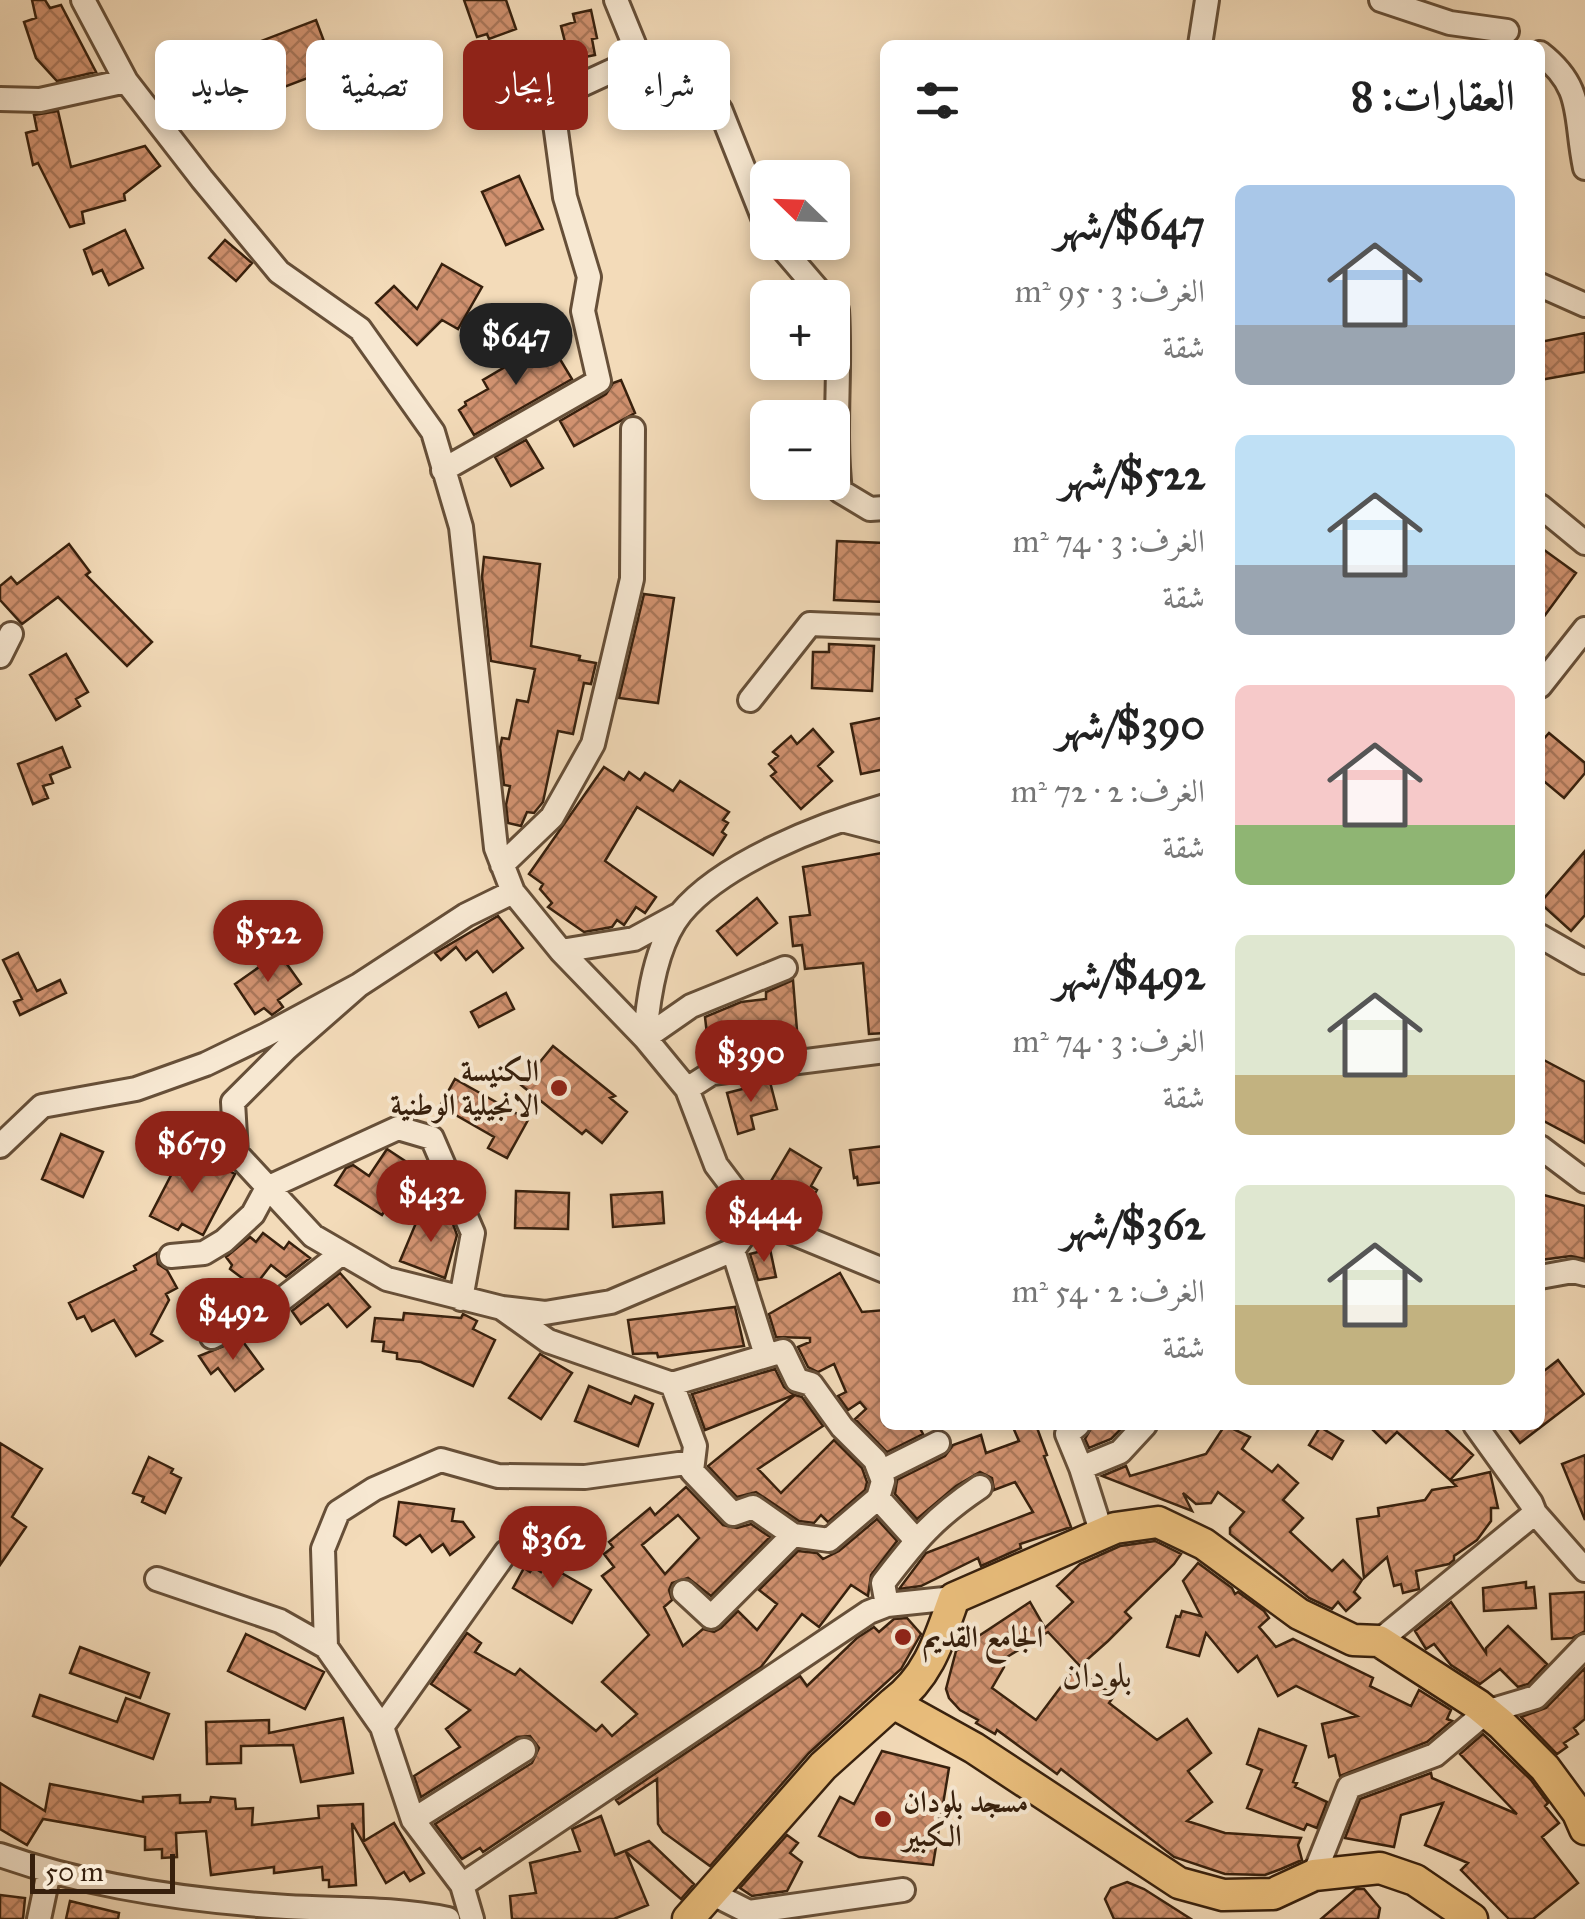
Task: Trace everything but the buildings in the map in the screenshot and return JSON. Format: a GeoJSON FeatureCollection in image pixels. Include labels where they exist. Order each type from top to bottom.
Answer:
{"type":"FeatureCollection","features":[{"type":"Feature","properties":{"kind":"main road"},"geometry":{"type":"LineString","coordinates":[[688,1919],[823,1766],[915,1686],[954,1598],[1115,1528],[1158,1522],[1204,1544],[1299,1614],[1354,1640],[1379,1641],[1486,1712],[1545,1768],[1578,1812],[1585,1830]]}},
{"type":"Feature","properties":{"kind":"main road"},"geometry":{"type":"LineString","coordinates":[[893,1703],[974,1748],[1179,1883],[1223,1895],[1273,1894],[1314,1875],[1380,1868],[1415,1880],[1472,1919]]}},
{"type":"Feature","properties":{"kind":"street"},"geometry":{"type":"LineString","coordinates":[[84,0],[126,81],[279,272],[360,329],[434,432],[461,527],[496,848],[512,892],[687,1089],[716,1166],[756,1218],[880,1269]]}},
{"type":"Feature","properties":{"kind":"street"},"geometry":{"type":"LineString","coordinates":[[616,0],[632,40]]}},
{"type":"Feature","properties":{"kind":"street"},"geometry":{"type":"LineString","coordinates":[[1201,40],[1207,0]]}},
{"type":"Feature","properties":{"kind":"street"},"geometry":{"type":"LineString","coordinates":[[1381,0],[1450,22],[1508,30]]}},
{"type":"Feature","properties":{"kind":"street"},"geometry":{"type":"LineString","coordinates":[[1434,0],[1508,30],[1521,40]]}},
{"type":"Feature","properties":{"kind":"street"},"geometry":{"type":"LineString","coordinates":[[1545,56],[1577,90],[1585,163]]}},
{"type":"Feature","properties":{"kind":"street"},"geometry":{"type":"LineString","coordinates":[[443,470],[600,381],[583,311],[589,277],[564,197],[554,116],[576,88],[608,73]]}},
{"type":"Feature","properties":{"kind":"street"},"geometry":{"type":"LineString","coordinates":[[0,99],[40,100],[126,81]]}},
{"type":"Feature","properties":{"kind":"street"},"geometry":{"type":"LineString","coordinates":[[728,130],[750,185]]}},
{"type":"Feature","properties":{"kind":"street"},"geometry":{"type":"LineString","coordinates":[[793,260],[810,280]]}},
{"type":"Feature","properties":{"kind":"street"},"geometry":{"type":"LineString","coordinates":[[1545,287],[1585,304]]}},
{"type":"Feature","properties":{"kind":"street"},"geometry":{"type":"LineString","coordinates":[[838,380],[836,426],[840,490],[870,509],[880,508]]}},
{"type":"Feature","properties":{"kind":"street"},"geometry":{"type":"LineString","coordinates":[[502,864],[552,817],[593,744],[632,579],[632,429]]}},
{"type":"Feature","properties":{"kind":"street"},"geometry":{"type":"LineString","coordinates":[[1545,510],[1585,543]]}},
{"type":"Feature","properties":{"kind":"street"},"geometry":{"type":"LineString","coordinates":[[750,700],[810,624],[880,628]]}},
{"type":"Feature","properties":{"kind":"street"},"geometry":{"type":"LineString","coordinates":[[1545,680],[1585,628]]}},
{"type":"Feature","properties":{"kind":"street"},"geometry":{"type":"LineString","coordinates":[[0,656],[11,634]]}},
{"type":"Feature","properties":{"kind":"street"},"geometry":{"type":"LineString","coordinates":[[561,951],[634,939],[680,914],[719,880],[798,836],[880,807]]}},
{"type":"Feature","properties":{"kind":"street"},"geometry":{"type":"LineString","coordinates":[[838,819],[880,831]]}},
{"type":"Feature","properties":{"kind":"street"},"geometry":{"type":"LineString","coordinates":[[0,1146],[42,1106],[136,1089],[206,1064],[360,985],[466,915],[512,892]]}},
{"type":"Feature","properties":{"kind":"street"},"geometry":{"type":"LineString","coordinates":[[645,1038],[657,964],[680,914]]}},
{"type":"Feature","properties":{"kind":"street"},"geometry":{"type":"LineString","coordinates":[[1545,939],[1585,962]]}},
{"type":"Feature","properties":{"kind":"street"},"geometry":{"type":"LineString","coordinates":[[645,1038],[691,1006],[785,968]]}},
{"type":"Feature","properties":{"kind":"street"},"geometry":{"type":"LineString","coordinates":[[360,985],[286,1048],[233,1102],[236,1152],[313,1236],[387,1279],[502,1308],[545,1312],[610,1302],[732,1250],[756,1218]]}},
{"type":"Feature","properties":{"kind":"street"},"geometry":{"type":"LineString","coordinates":[[687,1089],[712,1073],[880,1051]]}},
{"type":"Feature","properties":{"kind":"street"},"geometry":{"type":"LineString","coordinates":[[171,1256],[204,1253],[253,1214],[267,1188],[398,1128],[432,1138],[474,1233],[461,1298]]}},
{"type":"Feature","properties":{"kind":"street"},"geometry":{"type":"LineString","coordinates":[[1545,1151],[1585,1181]]}},
{"type":"Feature","properties":{"kind":"street"},"geometry":{"type":"LineString","coordinates":[[732,1250],[766,1355]]}},
{"type":"Feature","properties":{"kind":"street"},"geometry":{"type":"LineString","coordinates":[[212,1337],[276,1304],[342,1253]]}},
{"type":"Feature","properties":{"kind":"street"},"geometry":{"type":"LineString","coordinates":[[1545,1276],[1572,1271],[1585,1274]]}},
{"type":"Feature","properties":{"kind":"street"},"geometry":{"type":"LineString","coordinates":[[502,1308],[548,1341],[672,1384],[783,1352],[796,1380],[811,1384],[842,1428],[876,1460],[883,1481],[878,1498],[829,1540],[792,1535],[753,1507],[733,1514],[692,1471],[695,1446],[672,1384]]}},
{"type":"Feature","properties":{"kind":"street"},"geometry":{"type":"LineString","coordinates":[[1072,1430],[1067,1434],[1102,1534]]}},
{"type":"Feature","properties":{"kind":"street"},"geometry":{"type":"LineString","coordinates":[[1080,1468],[1120,1452],[1140,1430]]}},
{"type":"Feature","properties":{"kind":"street"},"geometry":{"type":"LineString","coordinates":[[1479,1430],[1531,1503],[1534,1513],[1585,1570]]}},
{"type":"Feature","properties":{"kind":"street"},"geometry":{"type":"LineString","coordinates":[[880,1472],[938,1443]]}},
{"type":"Feature","properties":{"kind":"street"},"geometry":{"type":"LineString","coordinates":[[326,1647],[323,1550],[338,1512],[374,1489],[441,1460],[498,1476],[586,1477],[693,1462]]}},
{"type":"Feature","properties":{"kind":"street"},"geometry":{"type":"LineString","coordinates":[[887,1605],[883,1583],[916,1540],[942,1512],[980,1487]]}},
{"type":"Feature","properties":{"kind":"street"},"geometry":{"type":"LineString","coordinates":[[878,1498],[916,1540]]}},
{"type":"Feature","properties":{"kind":"street"},"geometry":{"type":"LineString","coordinates":[[1379,1641],[1534,1513]]}},
{"type":"Feature","properties":{"kind":"street"},"geometry":{"type":"LineString","coordinates":[[684,1592],[710,1617],[792,1535]]}},
{"type":"Feature","properties":{"kind":"street"},"geometry":{"type":"LineString","coordinates":[[382,1726],[506,1552]]}},
{"type":"Feature","properties":{"kind":"street"},"geometry":{"type":"LineString","coordinates":[[157,1579],[280,1621],[326,1647],[382,1726],[413,1820],[462,1885],[472,1919]]}},
{"type":"Feature","properties":{"kind":"street"},"geometry":{"type":"LineString","coordinates":[[462,1885],[869,1612],[887,1605],[954,1598]]}},
{"type":"Feature","properties":{"kind":"street"},"geometry":{"type":"LineString","coordinates":[[1314,1875],[1348,1787],[1435,1756],[1486,1712],[1536,1697],[1585,1646]]}},
{"type":"Feature","properties":{"kind":"street"},"geometry":{"type":"LineString","coordinates":[[413,1820],[524,1750]]}},
{"type":"Feature","properties":{"kind":"street"},"geometry":{"type":"LineString","coordinates":[[0,1855],[49,1872],[228,1910],[340,1907],[448,1919]]}},
{"type":"Feature","properties":{"kind":"street"},"geometry":{"type":"LineString","coordinates":[[39,1919],[49,1872]]}},
{"type":"Feature","properties":{"kind":"street"},"geometry":{"type":"LineString","coordinates":[[709,1892],[750,1915],[904,1890]]}},
{"type":"Feature","properties":{"kind":"place","name":"الكنيسة الانجيلية الوطنية"},"geometry":{"type":"Point","coordinates":[559,1088]}},
{"type":"Feature","properties":{"kind":"place","name":"الجامع القديم"},"geometry":{"type":"Point","coordinates":[903,1637]}},
{"type":"Feature","properties":{"kind":"place","name":"مسجد بلودان الكبير"},"geometry":{"type":"Point","coordinates":[883,1819]}},
{"type":"Feature","properties":{"kind":"district","name":"بلودان"},"geometry":{"type":"Point","coordinates":[1097,1675]}}]}
